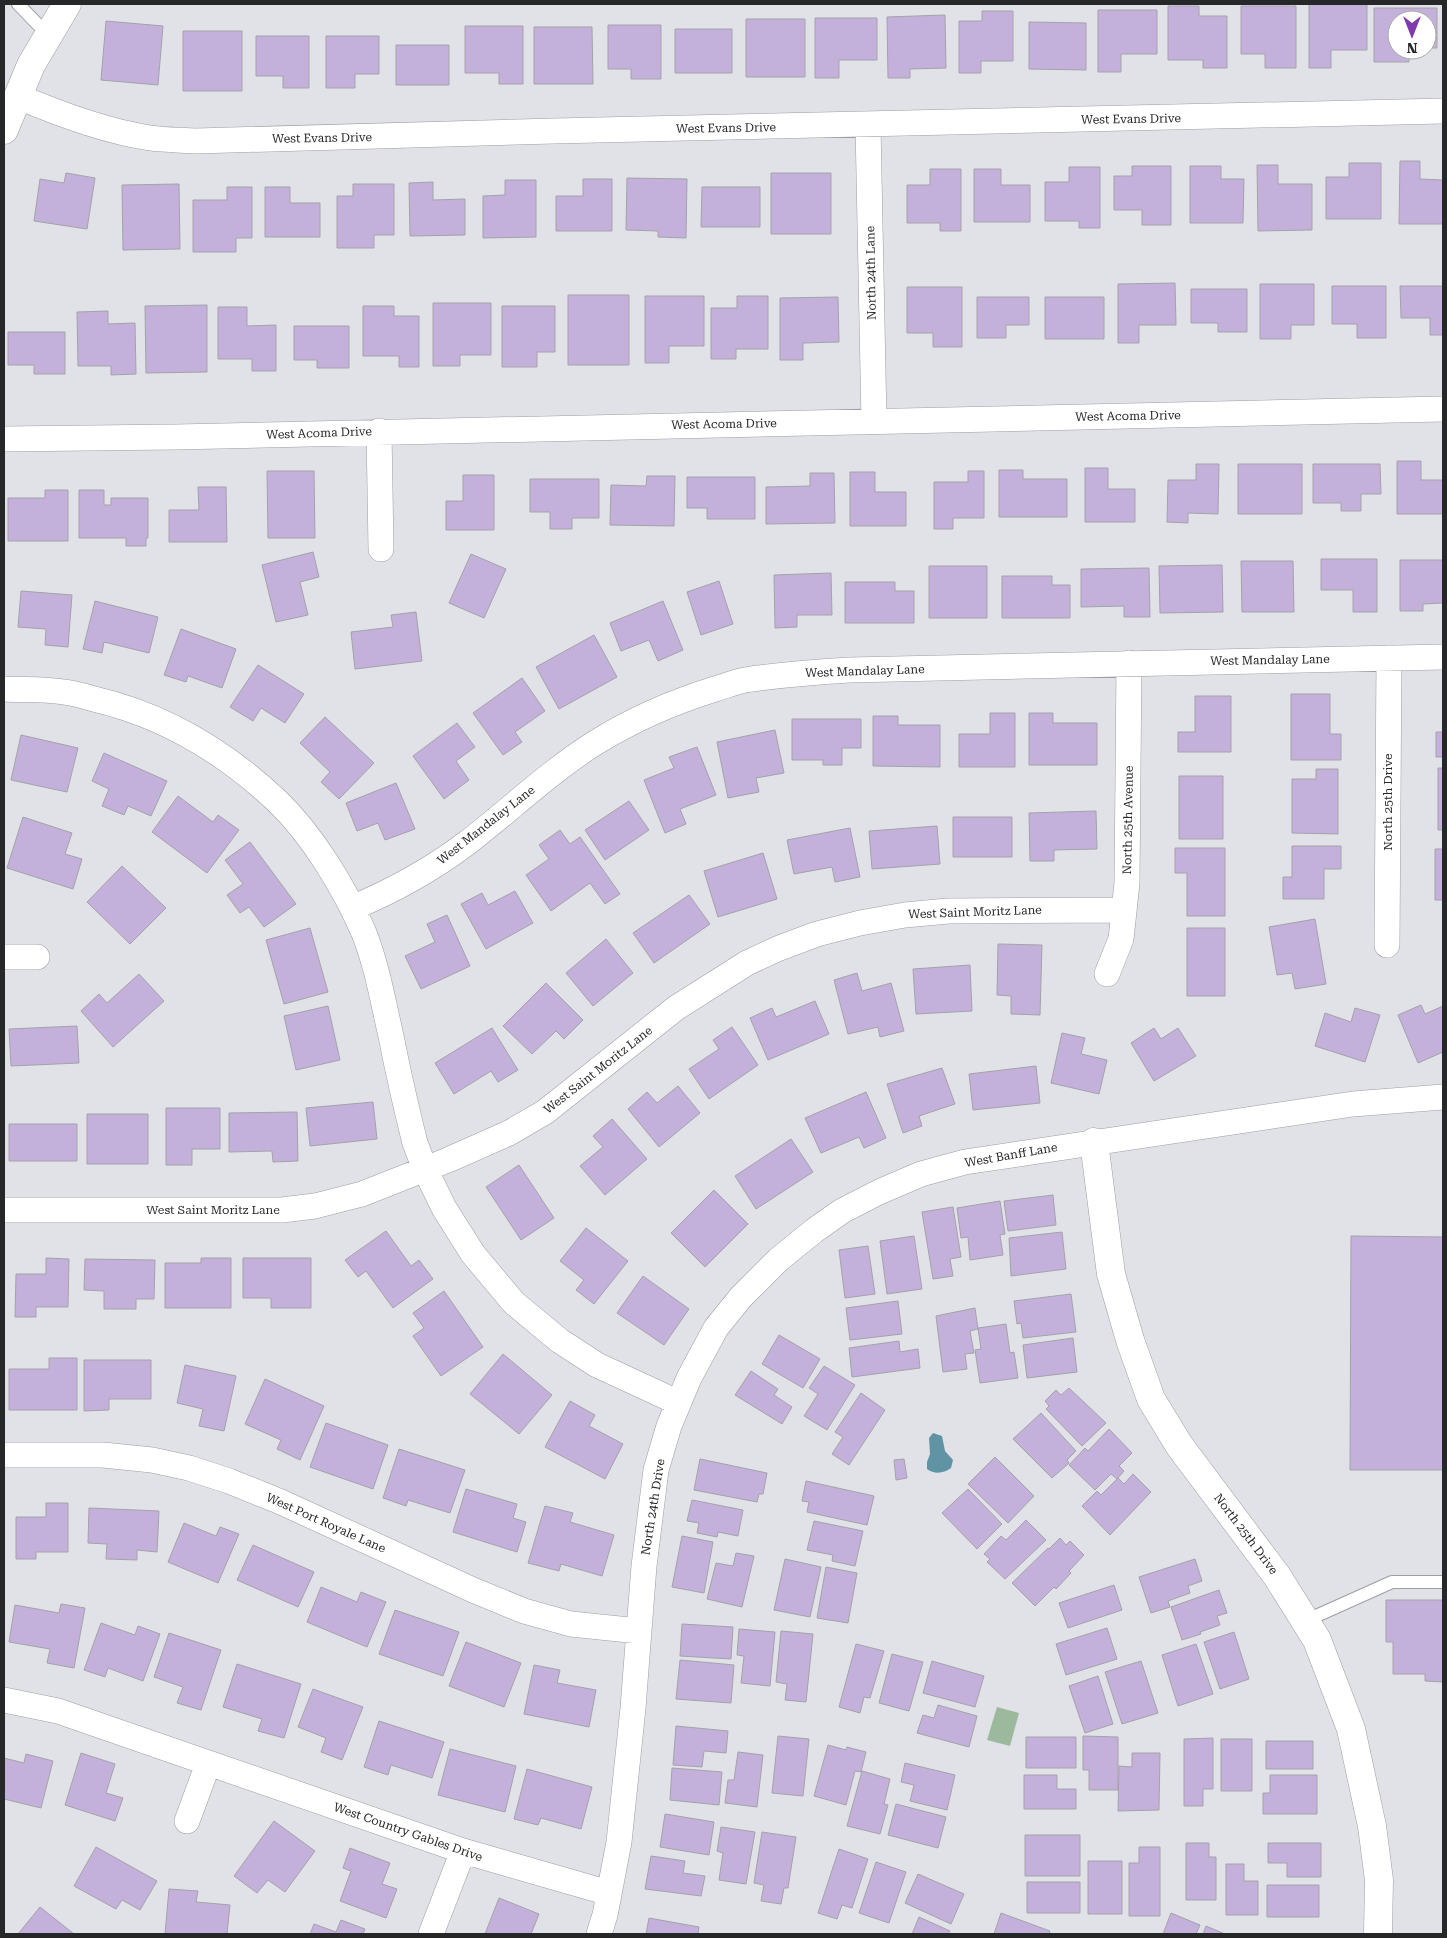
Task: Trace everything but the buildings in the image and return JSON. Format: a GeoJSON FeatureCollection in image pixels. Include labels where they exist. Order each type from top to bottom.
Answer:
{"type":"FeatureCollection","features":[{"type":"Feature","properties":{"kind":"street"},"geometry":{"type":"LineString","coordinates":[[4,130],[17,96],[48,35],[67,4]]}},
{"type":"Feature","properties":{"kind":"street","name":"West Evans Drive"},"geometry":{"type":"LineString","coordinates":[[17,96],[45,108],[104,128],[150,138],[196,141],[1443,112]]}},
{"type":"Feature","properties":{"kind":"street","name":"North 24th Lane"},"geometry":{"type":"LineString","coordinates":[[868,125],[874,422]]}},
{"type":"Feature","properties":{"kind":"street","name":"West Acoma Drive"},"geometry":{"type":"LineString","coordinates":[[4,439],[176,437],[379,431],[1443,409]]}},
{"type":"Feature","properties":{"kind":"street"},"geometry":{"type":"LineString","coordinates":[[379,431],[381,549]]}},
{"type":"Feature","properties":{"kind":"street","name":"West Mandalay Lane"},"geometry":{"type":"LineString","coordinates":[[352,908],[402,886],[442,861],[551,775],[595,743],[647,714],[700,694],[743,681],[812,672],[1443,657]]}},
{"type":"Feature","properties":{"kind":"street","name":"North 25th Drive"},"geometry":{"type":"LineString","coordinates":[[1387,946],[1389,658]]}},
{"type":"Feature","properties":{"kind":"street","name":"North 25th Avenue"},"geometry":{"type":"LineString","coordinates":[[1107,974],[1121,939],[1127,883],[1129,663]]}},
{"type":"Feature","properties":{"kind":"street"},"geometry":{"type":"LineString","coordinates":[[4,689],[65,692],[118,704],[158,719],[200,740],[278,801],[320,855],[352,908],[364,934],[378,975],[415,1143],[444,1208],[473,1254],[514,1303],[560,1341],[596,1365],[677,1402]]}},
{"type":"Feature","properties":{"kind":"street","name":"West Saint Moritz Lane"},"geometry":{"type":"LineString","coordinates":[[4,1210],[282,1210],[316,1206],[362,1194],[509,1133],[545,1112],[676,1008],[748,962],[777,949],[826,932],[905,914],[948,911],[1124,910]]}},
{"type":"Feature","properties":{"kind":"street"},"geometry":{"type":"LineString","coordinates":[[4,956],[37,956]]}},
{"type":"Feature","properties":{"kind":"street","name":"West Banff Lane"},"geometry":{"type":"LineString","coordinates":[[677,1402],[716,1328],[741,1297],[778,1260],[842,1211],[879,1192],[921,1174],[965,1162],[1094,1142],[1353,1104],[1443,1097]]}},
{"type":"Feature","properties":{"kind":"street","name":"North 25th Drive"},"geometry":{"type":"LineString","coordinates":[[1094,1142],[1111,1274],[1130,1340],[1151,1399],[1180,1446],[1277,1576],[1305,1620],[1317,1640],[1351,1729],[1372,1826],[1378,1871],[1380,1896],[1378,1934]]}},
{"type":"Feature","properties":{"kind":"street","name":"North 24th Drive"},"geometry":{"type":"LineString","coordinates":[[599,1934],[619,1842],[656,1470],[677,1402]]}},
{"type":"Feature","properties":{"kind":"street","name":"West Port Royale Lane"},"geometry":{"type":"LineString","coordinates":[[4,1455],[103,1455],[152,1460],[189,1468],[229,1481],[281,1502],[473,1590],[524,1611],[571,1624],[639,1631]]}},
{"type":"Feature","properties":{"kind":"street","name":"West Country Gables Drive"},"geometry":{"type":"LineString","coordinates":[[4,1700],[58,1711],[463,1852],[609,1893]]}},
{"type":"Feature","properties":{"kind":"street"},"geometry":{"type":"LineString","coordinates":[[187,1821],[208,1764]]}},
{"type":"Feature","properties":{"kind":"street"},"geometry":{"type":"LineString","coordinates":[[431,1934],[463,1852]]}},
{"type":"Feature","properties":{"kind":"lane"},"geometry":{"type":"LineString","coordinates":[[18,4],[48,35]]}},
{"type":"Feature","properties":{"kind":"lane"},"geometry":{"type":"LineString","coordinates":[[1305,1620],[1392,1582],[1443,1582]]}},
{"type":"Feature","properties":{"kind":"green space"},"geometry":{"type":"Polygon","coordinates":[[[997,1707],[1019,1713],[1010,1746],[987,1740],[997,1707]]]}},
{"type":"Feature","properties":{"kind":"water"},"geometry":{"type":"Polygon","coordinates":[[[933,1433],[942,1436],[945,1451],[953,1460],[951,1468],[936,1473],[927,1469],[930,1454],[929,1438],[933,1433]]]}}]}
